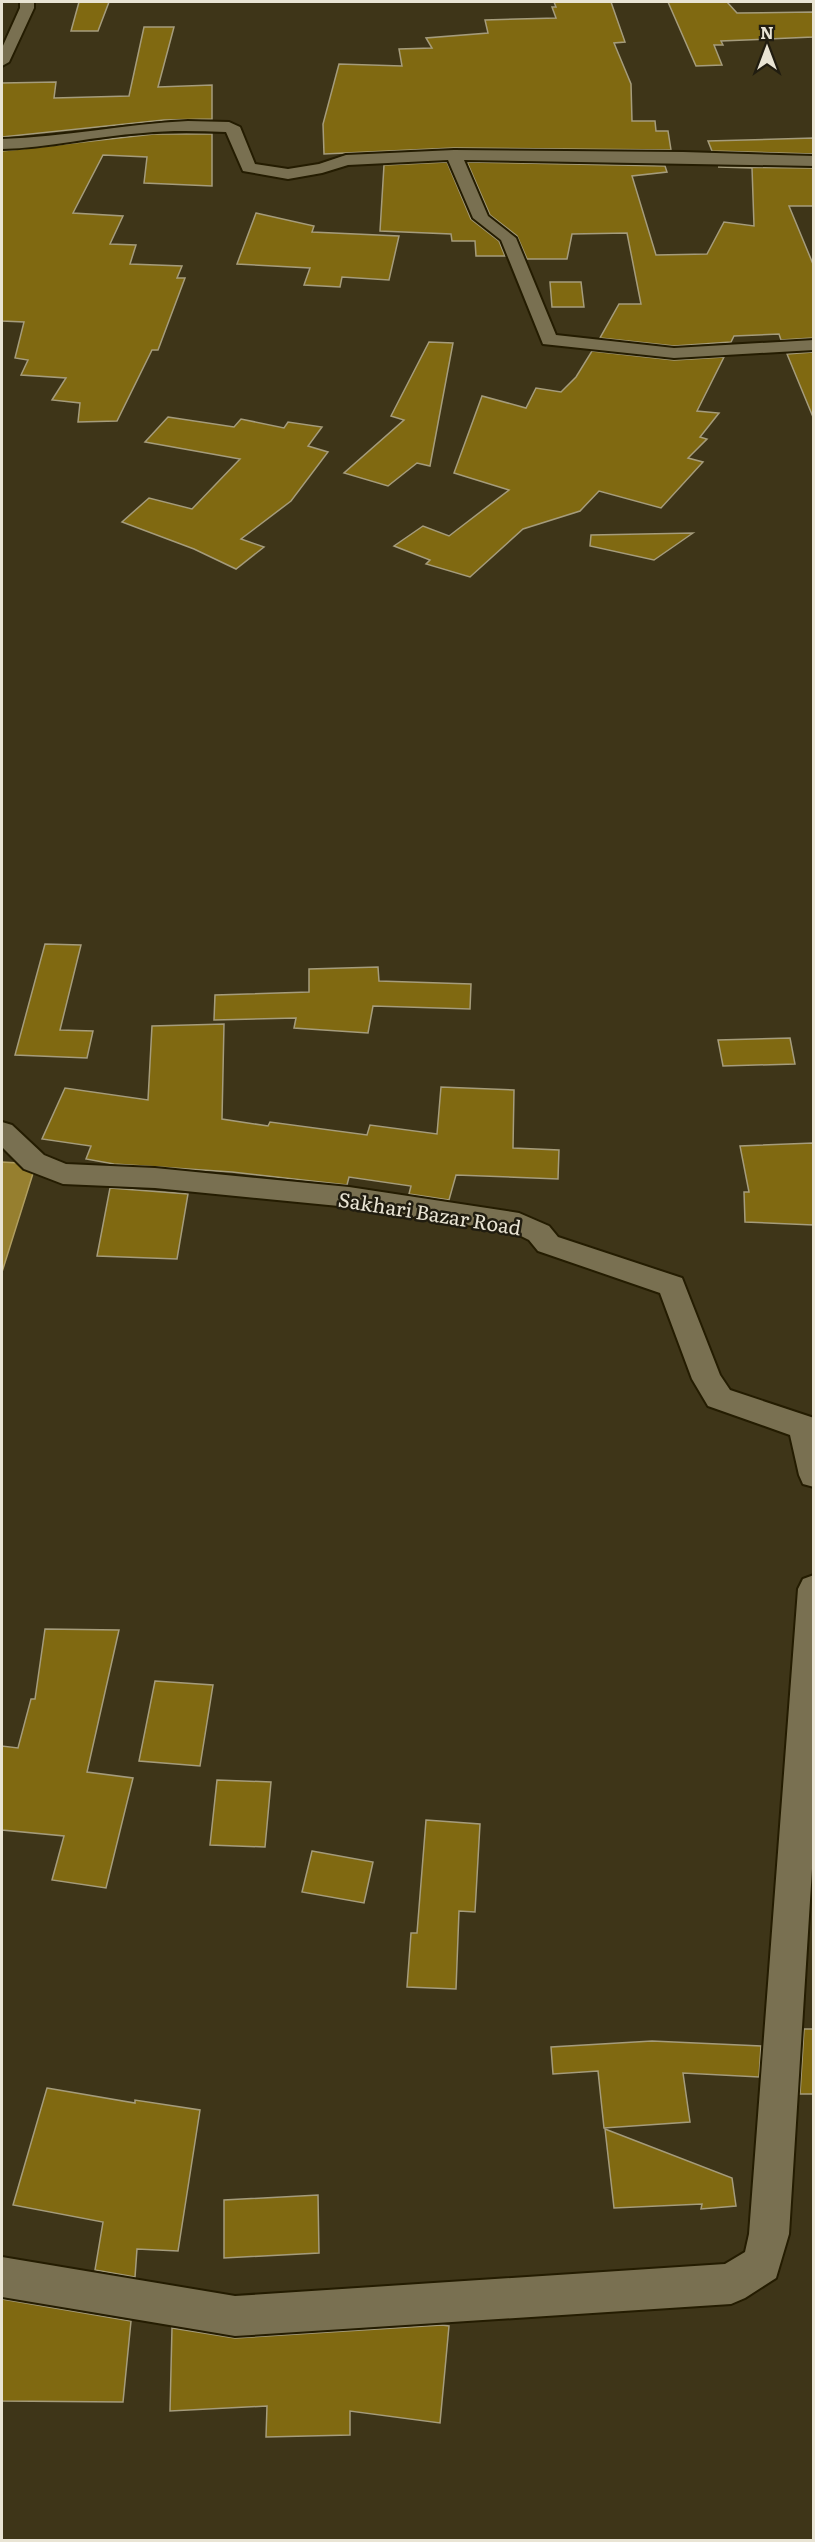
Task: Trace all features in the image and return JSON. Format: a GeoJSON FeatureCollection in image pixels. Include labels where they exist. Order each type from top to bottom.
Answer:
{"type":"FeatureCollection","features":[{"type":"Feature","properties":{"kind":"street"},"geometry":{"type":"LineString","coordinates":[[2,62],[27,8],[27,2]]}},
{"type":"Feature","properties":{"kind":"street"},"geometry":{"type":"LineString","coordinates":[[2,144],[49,142],[89,134],[143,128],[229,127],[235,130],[249,168],[288,174],[322,168],[346,160],[454,155],[683,157],[813,161]]}},
{"type":"Feature","properties":{"kind":"street"},"geometry":{"type":"LineString","coordinates":[[454,155],[481,218],[508,238],[549,340],[674,353],[813,345]]}},
{"type":"Feature","properties":{"kind":"street","name":"Sakhari Bazar Road"},"geometry":{"type":"LineString","coordinates":[[2,1132],[34,1162],[63,1174],[155,1178],[349,1197],[519,1223],[539,1233],[548,1244],[672,1286],[707,1379],[719,1398],[804,1427],[813,1474]]}},
{"type":"Feature","properties":{"kind":"street"},"geometry":{"type":"LineString","coordinates":[[2,2277],[236,2316],[731,2284],[762,2264],[769,2234],[806,1808],[813,1589]]}},
{"type":"Feature","properties":{"kind":"shaded area"},"geometry":{"type":"Polygon","coordinates":[[[2,1162],[36,1164],[2,1272],[2,1162]]]}},
{"type":"Feature","properties":{"kind":"building"},"geometry":{"type":"Polygon","coordinates":[[[79,2],[109,2],[98,31],[71,31],[79,2]]]}},
{"type":"Feature","properties":{"kind":"building"},"geometry":{"type":"Polygon","coordinates":[[[554,2],[611,2],[625,42],[614,43],[631,84],[632,121],[655,121],[656,131],[668,131],[671,150],[454,148],[324,154],[323,124],[339,64],[402,66],[399,49],[432,48],[426,38],[488,33],[485,20],[556,18],[552,7],[556,7],[554,2]]]}},
{"type":"Feature","properties":{"kind":"building"},"geometry":{"type":"Polygon","coordinates":[[[668,2],[727,2],[737,13],[813,12],[813,37],[721,41],[723,45],[714,45],[722,65],[696,66],[668,2]]]}},
{"type":"Feature","properties":{"kind":"building"},"geometry":{"type":"Polygon","coordinates":[[[144,27],[174,27],[158,87],[212,85],[212,119],[164,120],[2,137],[2,83],[56,82],[54,98],[129,96],[144,27]]]}},
{"type":"Feature","properties":{"kind":"building"},"geometry":{"type":"Polygon","coordinates":[[[154,134],[212,134],[212,186],[144,183],[147,157],[103,155],[73,213],[123,216],[110,244],[136,245],[130,264],[182,266],[177,278],[185,278],[158,350],[152,350],[117,421],[78,422],[80,403],[52,400],[66,378],[21,375],[28,360],[15,358],[24,322],[2,321],[2,151],[154,134]]]}},
{"type":"Feature","properties":{"kind":"building"},"geometry":{"type":"Polygon","coordinates":[[[813,138],[813,154],[712,151],[708,141],[813,138]]]}},
{"type":"Feature","properties":{"kind":"building"},"geometry":{"type":"Polygon","coordinates":[[[447,162],[471,219],[499,241],[505,256],[476,256],[475,241],[452,241],[451,234],[380,231],[384,165],[447,162]]]}},
{"type":"Feature","properties":{"kind":"building"},"geometry":{"type":"Polygon","coordinates":[[[467,162],[665,166],[667,172],[632,176],[656,255],[707,254],[724,222],[754,226],[752,168],[718,167],[813,168],[813,206],[789,206],[813,264],[813,338],[781,340],[779,334],[734,336],[731,342],[674,346],[600,338],[619,304],[641,304],[627,233],[572,234],[567,259],[527,259],[517,236],[490,215],[467,162]]]}},
{"type":"Feature","properties":{"kind":"building"},"geometry":{"type":"Polygon","coordinates":[[[256,213],[314,226],[312,232],[399,236],[389,280],[342,277],[340,287],[304,285],[310,268],[237,264],[256,213]]]}},
{"type":"Feature","properties":{"kind":"building"},"geometry":{"type":"Polygon","coordinates":[[[550,282],[581,282],[584,307],[552,307],[550,282]]]}},
{"type":"Feature","properties":{"kind":"building"},"geometry":{"type":"Polygon","coordinates":[[[429,342],[453,343],[430,466],[417,463],[388,486],[344,473],[404,420],[391,416],[429,342]]]}},
{"type":"Feature","properties":{"kind":"building"},"geometry":{"type":"Polygon","coordinates":[[[592,351],[674,360],[724,357],[697,411],[719,413],[700,437],[707,439],[688,458],[703,462],[661,508],[599,491],[580,511],[523,529],[470,577],[426,564],[430,560],[394,546],[423,526],[449,536],[509,490],[454,473],[482,396],[526,408],[536,388],[561,392],[576,377],[592,351]]]}},
{"type":"Feature","properties":{"kind":"building"},"geometry":{"type":"Polygon","coordinates":[[[813,352],[813,417],[787,354],[813,352]]]}},
{"type":"Feature","properties":{"kind":"building"},"geometry":{"type":"Polygon","coordinates":[[[168,417],[234,427],[241,419],[284,428],[288,422],[322,427],[308,446],[328,452],[291,501],[241,539],[264,547],[236,569],[194,549],[122,522],[149,498],[192,509],[240,459],[145,442],[168,417]]]}},
{"type":"Feature","properties":{"kind":"building"},"geometry":{"type":"Polygon","coordinates":[[[693,533],[654,560],[590,546],[591,535],[693,533]]]}},
{"type":"Feature","properties":{"kind":"building"},"geometry":{"type":"Polygon","coordinates":[[[45,944],[81,945],[60,1030],[93,1031],[87,1058],[15,1055],[45,944]]]}},
{"type":"Feature","properties":{"kind":"building"},"geometry":{"type":"Polygon","coordinates":[[[378,967],[379,981],[471,984],[470,1009],[373,1006],[368,1033],[294,1028],[296,1018],[214,1020],[215,995],[309,992],[309,969],[378,967]]]}},
{"type":"Feature","properties":{"kind":"building"},"geometry":{"type":"Polygon","coordinates":[[[224,1024],[222,1119],[268,1126],[270,1122],[367,1135],[370,1125],[437,1134],[441,1087],[514,1090],[513,1148],[559,1150],[558,1179],[456,1175],[449,1200],[409,1194],[411,1186],[349,1177],[347,1185],[232,1172],[114,1164],[86,1159],[91,1146],[42,1139],[65,1088],[148,1100],[152,1026],[224,1024]]]}},
{"type":"Feature","properties":{"kind":"building"},"geometry":{"type":"Polygon","coordinates":[[[790,1038],[795,1064],[723,1066],[718,1040],[790,1038]]]}},
{"type":"Feature","properties":{"kind":"building"},"geometry":{"type":"Polygon","coordinates":[[[813,1143],[813,1225],[745,1222],[744,1192],[749,1192],[740,1146],[813,1143]]]}},
{"type":"Feature","properties":{"kind":"building"},"geometry":{"type":"Polygon","coordinates":[[[110,1188],[188,1194],[177,1259],[97,1256],[110,1188]]]}},
{"type":"Feature","properties":{"kind":"building"},"geometry":{"type":"Polygon","coordinates":[[[45,1629],[119,1630],[87,1772],[133,1778],[106,1888],[52,1880],[64,1836],[2,1830],[2,1746],[18,1748],[31,1699],[35,1699],[45,1629]]]}},
{"type":"Feature","properties":{"kind":"building"},"geometry":{"type":"Polygon","coordinates":[[[155,1681],[213,1685],[200,1766],[139,1761],[155,1681]]]}},
{"type":"Feature","properties":{"kind":"building"},"geometry":{"type":"Polygon","coordinates":[[[217,1780],[271,1782],[265,1847],[210,1845],[217,1780]]]}},
{"type":"Feature","properties":{"kind":"building"},"geometry":{"type":"Polygon","coordinates":[[[426,1820],[480,1824],[475,1912],[459,1911],[456,1989],[407,1987],[411,1933],[417,1933],[426,1820]]]}},
{"type":"Feature","properties":{"kind":"building"},"geometry":{"type":"Polygon","coordinates":[[[312,1851],[373,1862],[364,1903],[302,1892],[312,1851]]]}},
{"type":"Feature","properties":{"kind":"building"},"geometry":{"type":"Polygon","coordinates":[[[804,2029],[813,2029],[813,2094],[800,2094],[804,2029]]]}},
{"type":"Feature","properties":{"kind":"building"},"geometry":{"type":"Polygon","coordinates":[[[652,2041],[761,2046],[759,2077],[683,2073],[690,2122],[604,2128],[598,2071],[553,2074],[551,2047],[652,2041]]]}},
{"type":"Feature","properties":{"kind":"building"},"geometry":{"type":"Polygon","coordinates":[[[47,2088],[135,2103],[135,2100],[200,2110],[178,2251],[137,2249],[135,2277],[95,2270],[103,2222],[13,2205],[47,2088]]]}},
{"type":"Feature","properties":{"kind":"building"},"geometry":{"type":"Polygon","coordinates":[[[605,2129],[732,2178],[736,2206],[701,2209],[702,2204],[614,2208],[605,2129]]]}},
{"type":"Feature","properties":{"kind":"building"},"geometry":{"type":"Polygon","coordinates":[[[318,2195],[319,2253],[224,2258],[224,2200],[318,2195]]]}},
{"type":"Feature","properties":{"kind":"building"},"geometry":{"type":"Polygon","coordinates":[[[2,2299],[131,2321],[123,2402],[2,2401],[2,2299]]]}},
{"type":"Feature","properties":{"kind":"building"},"geometry":{"type":"Polygon","coordinates":[[[449,2326],[440,2423],[350,2411],[350,2435],[266,2437],[267,2406],[170,2411],[172,2328],[235,2338],[449,2326]]]}}]}
